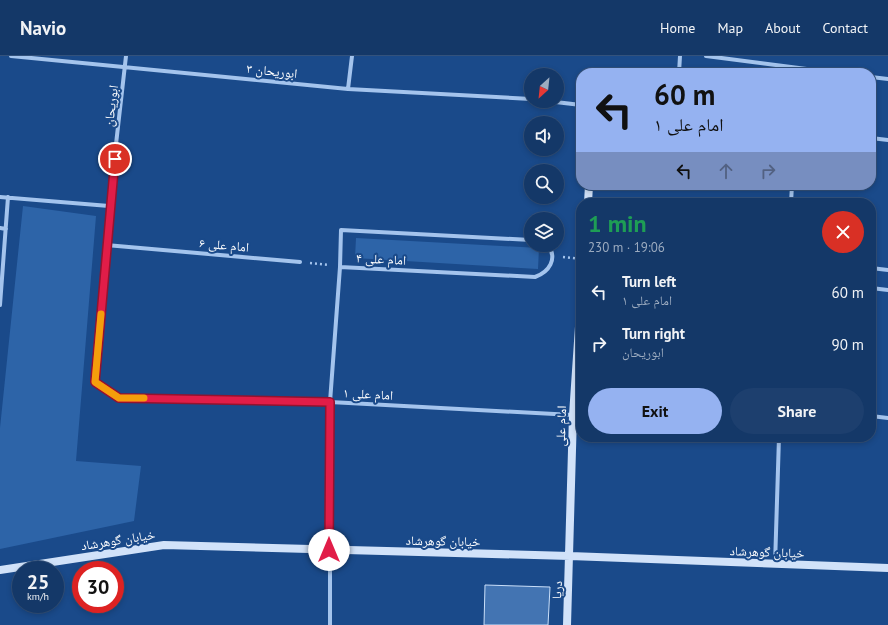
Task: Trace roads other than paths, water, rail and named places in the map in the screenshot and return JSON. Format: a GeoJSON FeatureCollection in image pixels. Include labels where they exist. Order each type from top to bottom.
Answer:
{"type":"FeatureCollection","features":[{"type":"Feature","properties":{"kind":"main road","name":"امام علی"},"geometry":{"type":"LineString","coordinates":[[570,556],[573,415],[576,371]]}},
{"type":"Feature","properties":{"kind":"main road","name":"خیابان گوهرشاد"},"geometry":{"type":"LineString","coordinates":[[0,570],[164,545],[570,556],[888,568]]}},
{"type":"Feature","properties":{"kind":"main road","name":"دریا"},"geometry":{"type":"LineString","coordinates":[[567,625],[570,556]]}},
{"type":"Feature","properties":{"kind":"street","name":"ابوریحان ۳"},"geometry":{"type":"LineString","coordinates":[[11,56],[348,89],[524,99]]}},
{"type":"Feature","properties":{"kind":"street","name":"ابوریحان"},"geometry":{"type":"LineString","coordinates":[[95,382],[109,206],[126,56]]}},
{"type":"Feature","properties":{"kind":"street"},"geometry":{"type":"LineString","coordinates":[[348,89],[352,56]]}},
{"type":"Feature","properties":{"kind":"street"},"geometry":{"type":"LineString","coordinates":[[679,68],[680,56]]}},
{"type":"Feature","properties":{"kind":"street"},"geometry":{"type":"LineString","coordinates":[[706,56],[799,68]]}},
{"type":"Feature","properties":{"kind":"street"},"geometry":{"type":"LineString","coordinates":[[876,78],[888,80]]}},
{"type":"Feature","properties":{"kind":"street"},"geometry":{"type":"LineString","coordinates":[[564,104],[576,105]]}},
{"type":"Feature","properties":{"kind":"street"},"geometry":{"type":"LineString","coordinates":[[876,139],[888,140]]}},
{"type":"Feature","properties":{"kind":"street"},"geometry":{"type":"LineString","coordinates":[[0,197],[109,206]]}},
{"type":"Feature","properties":{"kind":"street"},"geometry":{"type":"LineString","coordinates":[[0,305],[8,197]]}},
{"type":"Feature","properties":{"kind":"street"},"geometry":{"type":"LineString","coordinates":[[0,228],[6,229]]}},
{"type":"Feature","properties":{"kind":"street","name":"امام علی ۴"},"geometry":{"type":"LineString","coordinates":[[524,240],[341,230],[340,267],[535,277],[548,270],[552,263],[551,252]]}},
{"type":"Feature","properties":{"kind":"street","name":"امام علی ۶"},"geometry":{"type":"LineString","coordinates":[[106,246],[300,262]]}},
{"type":"Feature","properties":{"kind":"street"},"geometry":{"type":"LineString","coordinates":[[330,625],[330,402],[340,267]]}},
{"type":"Feature","properties":{"kind":"street"},"geometry":{"type":"LineString","coordinates":[[876,269],[888,270]]}},
{"type":"Feature","properties":{"kind":"street"},"geometry":{"type":"LineString","coordinates":[[876,289],[888,290]]}},
{"type":"Feature","properties":{"kind":"street","name":"امام علی ۱"},"geometry":{"type":"LineString","coordinates":[[95,382],[119,398],[330,402],[573,415]]}},
{"type":"Feature","properties":{"kind":"street"},"geometry":{"type":"LineString","coordinates":[[876,417],[888,418]]}},
{"type":"Feature","properties":{"kind":"street"},"geometry":{"type":"LineString","coordinates":[[775,564],[779,442]]}}]}
